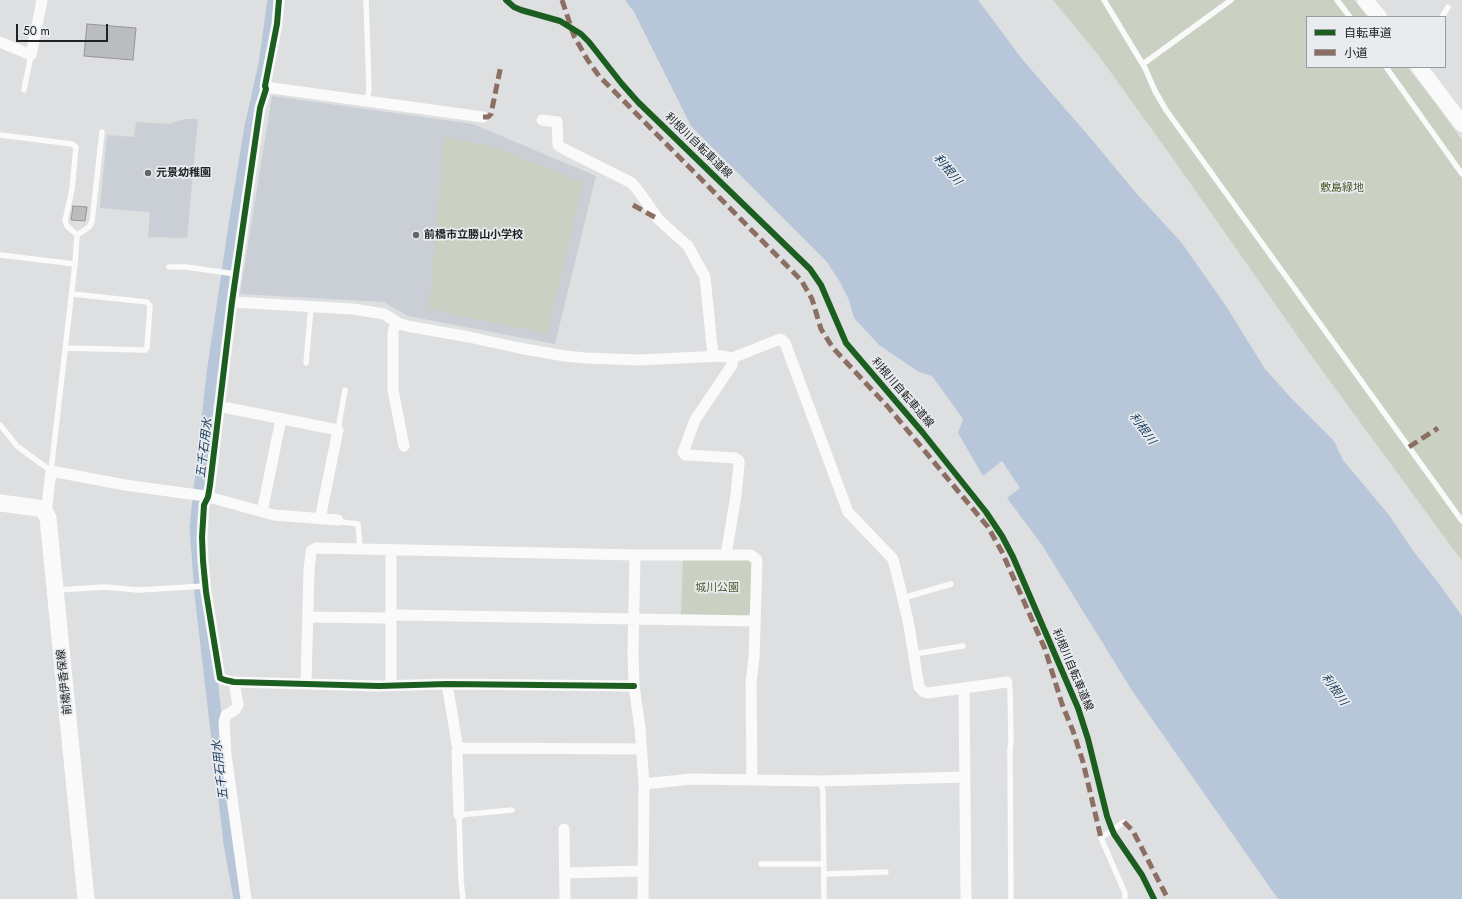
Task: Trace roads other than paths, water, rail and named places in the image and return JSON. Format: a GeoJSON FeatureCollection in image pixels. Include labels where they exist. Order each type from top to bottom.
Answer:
{"type":"FeatureCollection","features":[{"type":"Feature","properties":{"kind":"main road"},"geometry":{"type":"LineString","coordinates":[[0,503],[35,507],[44,510]]}},
{"type":"Feature","properties":{"kind":"main road","name":"前橋伊香保線"},"geometry":{"type":"LineString","coordinates":[[44,510],[50,527],[86,899]]}},
{"type":"Feature","properties":{"kind":"street"},"geometry":{"type":"LineString","coordinates":[[0,42],[31,55],[42,0]]}},
{"type":"Feature","properties":{"kind":"street"},"geometry":{"type":"LineString","coordinates":[[279,0],[277,24],[264,86],[266,89],[260,108],[232,302],[208,497],[204,505],[202,537],[206,586],[220,678],[234,682],[391,685],[446,684],[634,686]]}},
{"type":"Feature","properties":{"kind":"street"},"geometry":{"type":"LineString","coordinates":[[1365,0],[1379,16]]}},
{"type":"Feature","properties":{"kind":"street"},"geometry":{"type":"LineString","coordinates":[[1420,68],[1462,124]]}},
{"type":"Feature","properties":{"kind":"street"},"geometry":{"type":"LineString","coordinates":[[266,89],[272,88],[482,117]]}},
{"type":"Feature","properties":{"kind":"street"},"geometry":{"type":"LineString","coordinates":[[542,120],[557,122],[558,145],[632,184],[658,219],[688,246],[705,277],[714,356]]}},
{"type":"Feature","properties":{"kind":"street"},"geometry":{"type":"LineString","coordinates":[[232,302],[353,309],[384,314],[398,323],[407,326],[519,348],[565,356],[621,360],[714,356],[732,358],[780,339],[785,343],[848,512],[890,555],[892,559],[903,598],[919,687],[924,692],[928,693],[1007,682]]}},
{"type":"Feature","properties":{"kind":"street"},"geometry":{"type":"LineString","coordinates":[[398,323],[393,332],[393,390],[404,446]]}},
{"type":"Feature","properties":{"kind":"street"},"geometry":{"type":"LineString","coordinates":[[726,555],[736,495],[739,461],[735,458],[685,455],[683,452],[695,420],[732,365],[732,358]]}},
{"type":"Feature","properties":{"kind":"street"},"geometry":{"type":"LineString","coordinates":[[218,407],[338,430],[321,518]]}},
{"type":"Feature","properties":{"kind":"street"},"geometry":{"type":"LineString","coordinates":[[262,512],[281,419]]}},
{"type":"Feature","properties":{"kind":"street"},"geometry":{"type":"LineString","coordinates":[[44,510],[47,505],[51,471],[125,485],[208,497],[262,512],[283,516],[338,520]]}},
{"type":"Feature","properties":{"kind":"street"},"geometry":{"type":"LineString","coordinates":[[306,683],[308,588],[311,551],[316,548],[635,555],[751,555],[757,560],[754,658],[751,683],[752,780]]}},
{"type":"Feature","properties":{"kind":"street"},"geometry":{"type":"LineString","coordinates":[[391,549],[391,685]]}},
{"type":"Feature","properties":{"kind":"street"},"geometry":{"type":"LineString","coordinates":[[635,555],[634,686],[644,784],[643,899]]}},
{"type":"Feature","properties":{"kind":"street"},"geometry":{"type":"LineString","coordinates":[[308,617],[384,618],[390,616],[755,621]]}},
{"type":"Feature","properties":{"kind":"street"},"geometry":{"type":"LineString","coordinates":[[234,682],[238,705],[235,710],[226,715],[224,722],[226,755],[246,899]]}},
{"type":"Feature","properties":{"kind":"street"},"geometry":{"type":"LineString","coordinates":[[446,684],[453,719],[456,745],[459,748]]}},
{"type":"Feature","properties":{"kind":"street"},"geometry":{"type":"LineString","coordinates":[[964,688],[966,899]]}},
{"type":"Feature","properties":{"kind":"street"},"geometry":{"type":"LineString","coordinates":[[459,748],[641,749]]}},
{"type":"Feature","properties":{"kind":"street"},"geometry":{"type":"LineString","coordinates":[[459,748],[457,752],[459,815]]}},
{"type":"Feature","properties":{"kind":"street"},"geometry":{"type":"LineString","coordinates":[[644,784],[691,779],[821,781],[965,777]]}},
{"type":"Feature","properties":{"kind":"street"},"geometry":{"type":"LineString","coordinates":[[564,829],[565,899]]}},
{"type":"Feature","properties":{"kind":"street"},"geometry":{"type":"LineString","coordinates":[[565,873],[643,871]]}},
{"type":"Feature","properties":{"kind":"lane"},"geometry":{"type":"LineString","coordinates":[[366,0],[369,89],[367,101]]}},
{"type":"Feature","properties":{"kind":"lane"},"geometry":{"type":"LineString","coordinates":[[1104,0],[1142,64],[1166,110],[1462,521]]}},
{"type":"Feature","properties":{"kind":"lane"},"geometry":{"type":"LineString","coordinates":[[1142,64],[1231,0]]}},
{"type":"Feature","properties":{"kind":"lane"},"geometry":{"type":"LineString","coordinates":[[1337,0],[1349,16]]}},
{"type":"Feature","properties":{"kind":"lane"},"geometry":{"type":"LineString","coordinates":[[1443,16],[1448,7]]}},
{"type":"Feature","properties":{"kind":"lane"},"geometry":{"type":"LineString","coordinates":[[24,90],[31,55]]}},
{"type":"Feature","properties":{"kind":"lane"},"geometry":{"type":"LineString","coordinates":[[1387,68],[1462,174]]}},
{"type":"Feature","properties":{"kind":"lane"},"geometry":{"type":"LineString","coordinates":[[77,235],[89,227],[92,222],[102,132]]}},
{"type":"Feature","properties":{"kind":"lane"},"geometry":{"type":"LineString","coordinates":[[0,135],[72,144],[76,147],[72,189],[65,222],[67,226],[77,235]]}},
{"type":"Feature","properties":{"kind":"lane"},"geometry":{"type":"LineString","coordinates":[[51,471],[72,294],[77,235]]}},
{"type":"Feature","properties":{"kind":"lane"},"geometry":{"type":"LineString","coordinates":[[0,255],[75,264]]}},
{"type":"Feature","properties":{"kind":"lane"},"geometry":{"type":"LineString","coordinates":[[169,267],[186,267],[236,274]]}},
{"type":"Feature","properties":{"kind":"lane"},"geometry":{"type":"LineString","coordinates":[[65,348],[145,350],[147,348],[150,306],[147,302],[72,294]]}},
{"type":"Feature","properties":{"kind":"lane"},"geometry":{"type":"LineString","coordinates":[[306,363],[311,307]]}},
{"type":"Feature","properties":{"kind":"lane"},"geometry":{"type":"LineString","coordinates":[[338,430],[345,390]]}},
{"type":"Feature","properties":{"kind":"lane"},"geometry":{"type":"LineString","coordinates":[[0,426],[18,446],[51,471]]}},
{"type":"Feature","properties":{"kind":"lane"},"geometry":{"type":"LineString","coordinates":[[338,520],[358,524],[360,548]]}},
{"type":"Feature","properties":{"kind":"lane"},"geometry":{"type":"LineString","coordinates":[[903,598],[952,584]]}},
{"type":"Feature","properties":{"kind":"lane"},"geometry":{"type":"LineString","coordinates":[[56,590],[106,587],[138,590],[206,586]]}},
{"type":"Feature","properties":{"kind":"lane"},"geometry":{"type":"LineString","coordinates":[[914,654],[963,646]]}},
{"type":"Feature","properties":{"kind":"lane"},"geometry":{"type":"LineString","coordinates":[[1007,682],[1010,688],[1011,741],[1011,899]]}},
{"type":"Feature","properties":{"kind":"lane"},"geometry":{"type":"LineString","coordinates":[[821,781],[823,792],[824,899]]}},
{"type":"Feature","properties":{"kind":"lane"},"geometry":{"type":"LineString","coordinates":[[463,899],[459,815],[512,810]]}},
{"type":"Feature","properties":{"kind":"lane"},"geometry":{"type":"LineString","coordinates":[[1124,822],[1101,838],[1125,893],[1125,899]]}},
{"type":"Feature","properties":{"kind":"lane"},"geometry":{"type":"LineString","coordinates":[[761,864],[824,864]]}},
{"type":"Feature","properties":{"kind":"lane"},"geometry":{"type":"LineString","coordinates":[[824,874],[886,872]]}},
{"type":"Feature","properties":{"kind":"water","name":"利根川"},"geometry":{"type":"Polygon","coordinates":[[[625,0],[978,0],[1022,59],[1136,193],[1181,242],[1226,306],[1265,369],[1291,398],[1334,441],[1343,460],[1389,515],[1414,552],[1462,616],[1462,899],[1278,899],[1133,692],[1042,545],[1007,498],[1020,488],[1002,461],[983,476],[958,433],[963,419],[932,376],[919,372],[879,345],[854,318],[849,300],[840,282],[827,262],[691,126],[634,12],[625,0]]]}},
{"type":"Feature","properties":{"kind":"waterway","name":"五千石用水"},"geometry":{"type":"LineString","coordinates":[[240,899],[230,843],[201,594],[196,527],[213,374],[237,212],[251,127],[265,64],[274,0]]}},
{"type":"Feature","properties":{"kind":"place","name":"元景幼稚園"},"geometry":{"type":"Point","coordinates":[148,173]}},
{"type":"Feature","properties":{"kind":"place","name":"前橋市立勝山小学校"},"geometry":{"type":"Point","coordinates":[416,235]}},
{"type":"Feature","properties":{"kind":"park label","name":"敷島緑地"},"geometry":{"type":"Point","coordinates":[1342,188]}},
{"type":"Feature","properties":{"kind":"park label","name":"城川公園"},"geometry":{"type":"Point","coordinates":[717,588]}}]}
